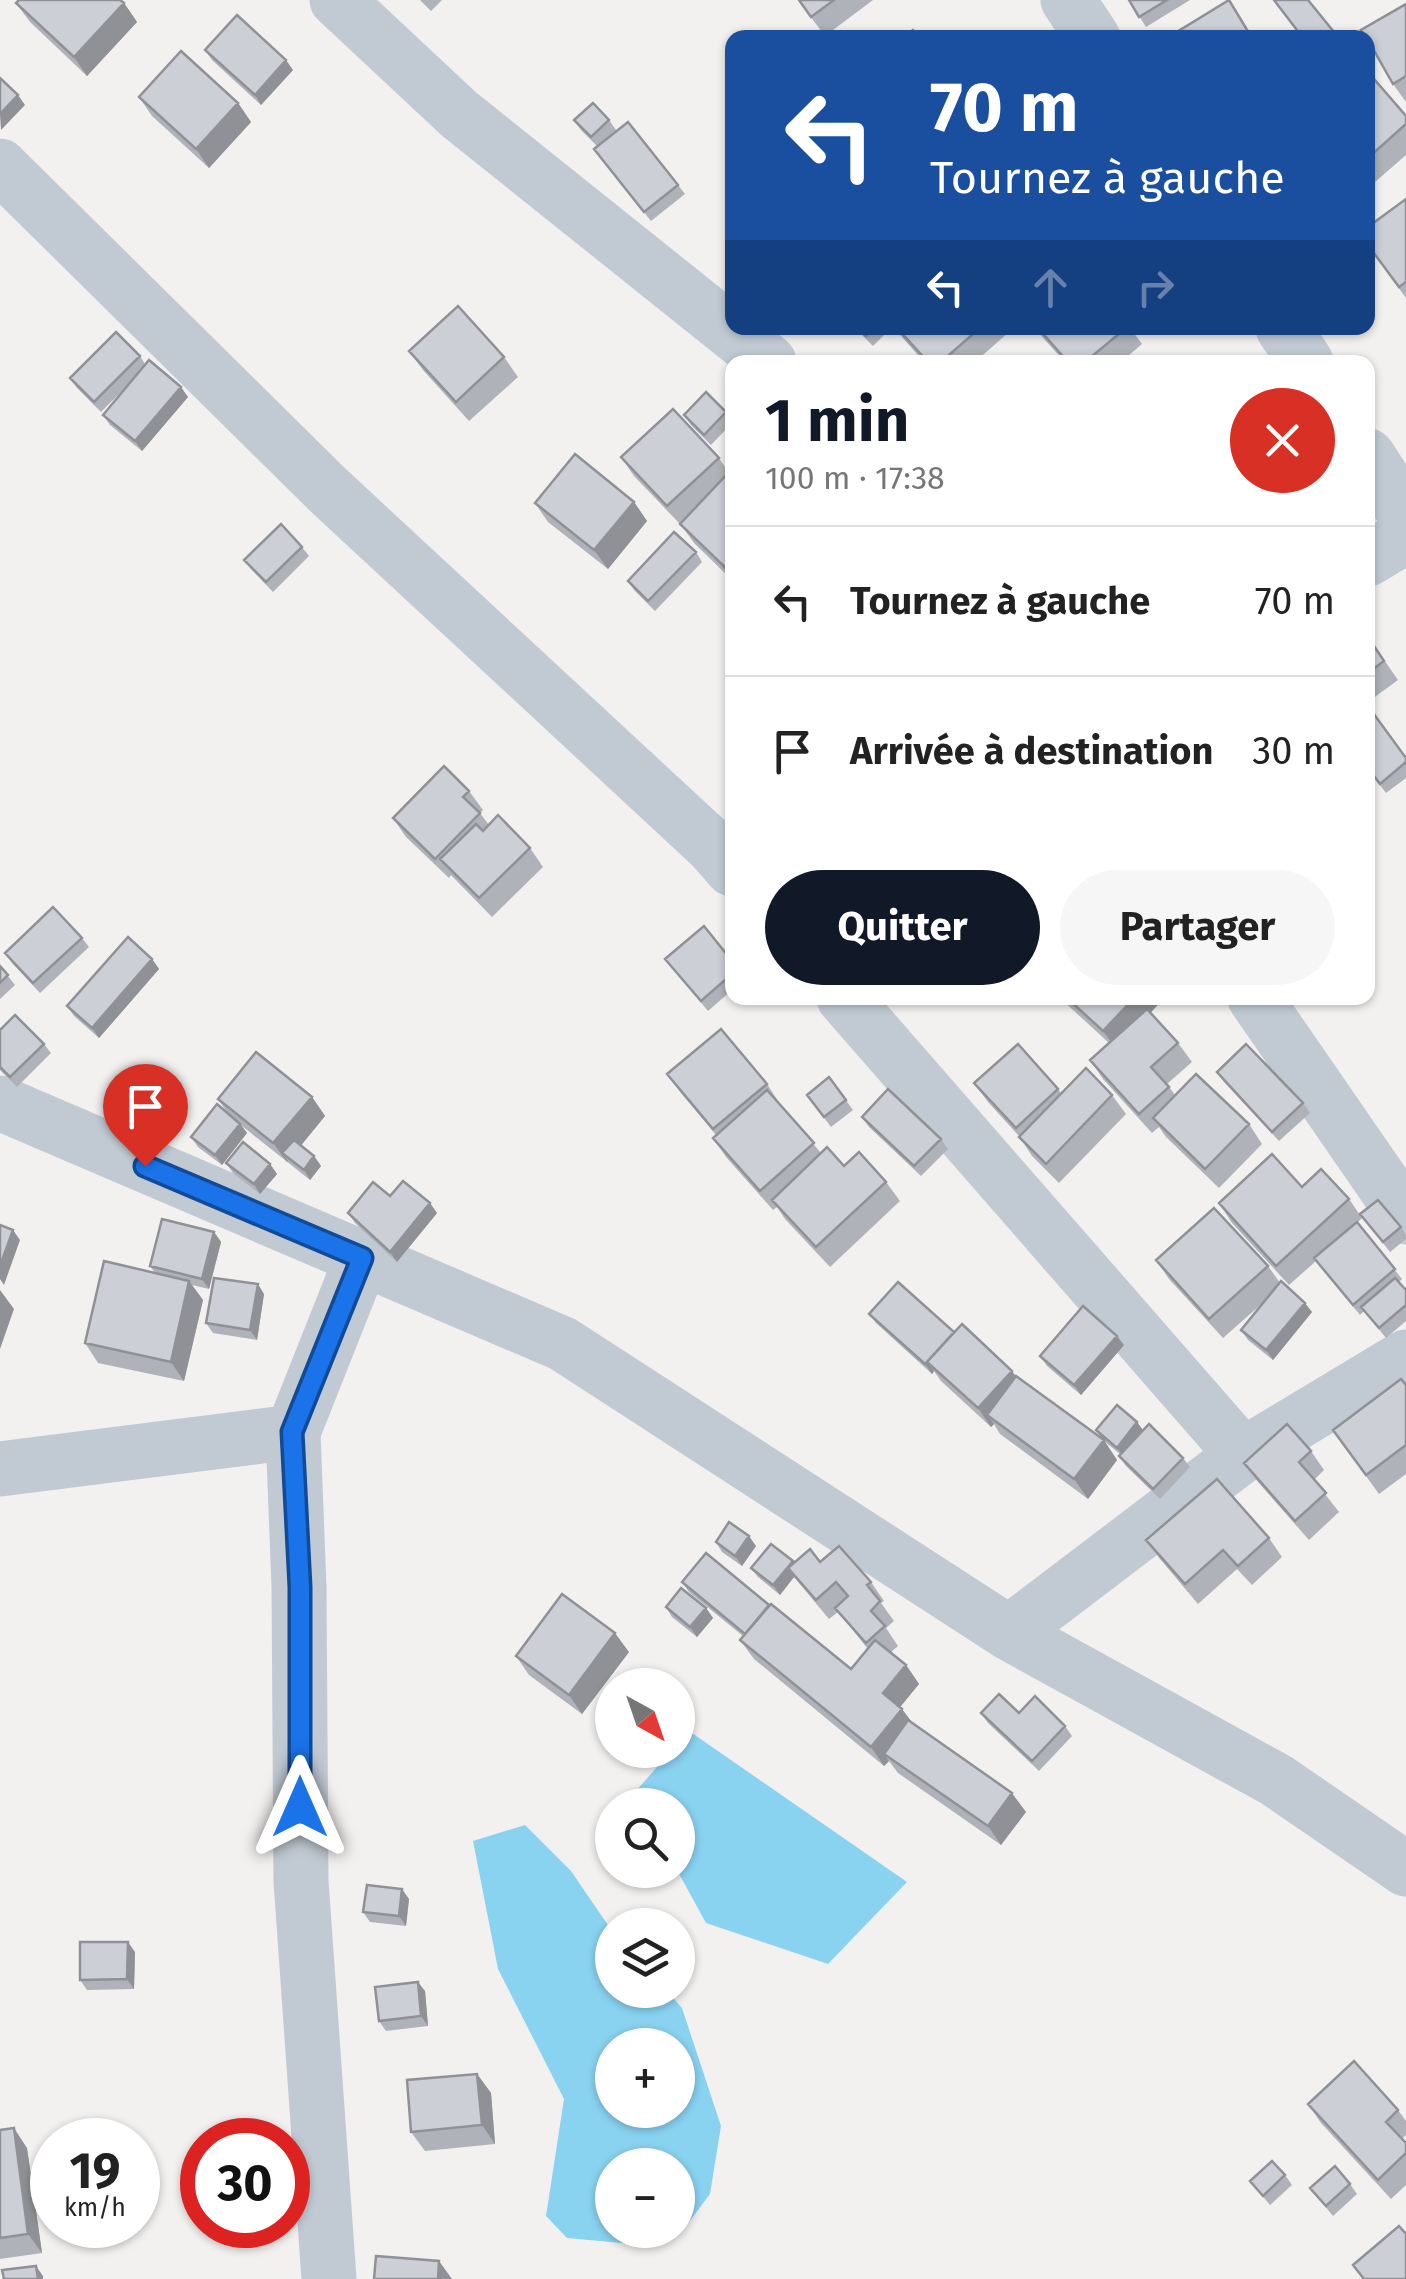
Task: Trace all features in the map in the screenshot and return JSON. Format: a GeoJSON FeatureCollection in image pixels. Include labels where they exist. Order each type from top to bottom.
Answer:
{"type":"FeatureCollection","features":[{"type":"Feature","properties":{"kind":"street"},"geometry":{"type":"LineString","coordinates":[[337,0],[459,114],[725,327]]}},
{"type":"Feature","properties":{"kind":"street"},"geometry":{"type":"LineString","coordinates":[[1068,0],[1087,30]]}},
{"type":"Feature","properties":{"kind":"street"},"geometry":{"type":"LineString","coordinates":[[0,166],[328,490],[725,861]]}},
{"type":"Feature","properties":{"kind":"street"},"geometry":{"type":"LineString","coordinates":[[735,335],[760,355]]}},
{"type":"Feature","properties":{"kind":"street"},"geometry":{"type":"LineString","coordinates":[[1375,467],[1406,514]]}},
{"type":"Feature","properties":{"kind":"street"},"geometry":{"type":"LineString","coordinates":[[1375,556],[1406,536]]}},
{"type":"Feature","properties":{"kind":"street"},"geometry":{"type":"LineString","coordinates":[[850,1005],[1244,1455]]}},
{"type":"Feature","properties":{"kind":"street"},"geometry":{"type":"LineString","coordinates":[[1260,1005],[1406,1217]]}},
{"type":"Feature","properties":{"kind":"street"},"geometry":{"type":"LineString","coordinates":[[0,1104],[563,1344],[1009,1633],[1276,1780],[1406,1869]]}},
{"type":"Feature","properties":{"kind":"street"},"geometry":{"type":"LineString","coordinates":[[329,2279],[301,1880],[300,1587],[292,1432],[362,1258]]}},
{"type":"Feature","properties":{"kind":"street"},"geometry":{"type":"LineString","coordinates":[[1009,1633],[1244,1455],[1406,1357]]}},
{"type":"Feature","properties":{"kind":"street"},"geometry":{"type":"LineString","coordinates":[[0,1469],[292,1432]]}},
{"type":"Feature","properties":{"kind":"water"},"geometry":{"type":"Polygon","coordinates":[[[695,1735],[907,1882],[828,1964],[706,1923],[687,1888],[695,1888],[695,1788],[639,1788],[656,1768],[695,1768],[695,1735]]]}},
{"type":"Feature","properties":{"kind":"water"},"geometry":{"type":"Polygon","coordinates":[[[525,1825],[571,1871],[596,1908],[595,2008],[682,2008],[689,2028],[595,2028],[595,2128],[695,2128],[695,2047],[721,2126],[710,2194],[695,2214],[695,2148],[595,2148],[595,2241],[567,2238],[546,2216],[564,2099],[498,1969],[473,1841],[525,1825]]]}},
{"type":"Feature","properties":{"kind":"building"},"geometry":{"type":"Polygon","coordinates":[[[799,0],[834,0],[811,17],[799,0]]]}},
{"type":"Feature","properties":{"kind":"building"},"geometry":{"type":"Polygon","coordinates":[[[1129,0],[1167,0],[1139,17],[1129,0]]]}},
{"type":"Feature","properties":{"kind":"building"},"geometry":{"type":"Polygon","coordinates":[[[1229,0],[1247,30],[1180,30],[1229,0]]]}},
{"type":"Feature","properties":{"kind":"building"},"geometry":{"type":"Polygon","coordinates":[[[1274,0],[1308,0],[1332,30],[1297,30],[1274,0]]]}},
{"type":"Feature","properties":{"kind":"building"},"geometry":{"type":"Polygon","coordinates":[[[16,3],[124,3],[74,57],[16,3]]]}},
{"type":"Feature","properties":{"kind":"building"},"geometry":{"type":"Polygon","coordinates":[[[1406,4],[1406,76],[1393,84],[1375,52],[1375,30],[1361,30],[1406,4]]]}},
{"type":"Feature","properties":{"kind":"building"},"geometry":{"type":"Polygon","coordinates":[[[237,15],[286,60],[255,95],[205,50],[237,15]]]}},
{"type":"Feature","properties":{"kind":"building"},"geometry":{"type":"Polygon","coordinates":[[[181,51],[238,103],[196,149],[139,97],[181,51]]]}},
{"type":"Feature","properties":{"kind":"building"},"geometry":{"type":"Polygon","coordinates":[[[0,78],[18,95],[0,114],[0,78]]]}},
{"type":"Feature","properties":{"kind":"building"},"geometry":{"type":"Polygon","coordinates":[[[1375,80],[1406,116],[1406,124],[1375,152],[1375,80]]]}},
{"type":"Feature","properties":{"kind":"building"},"geometry":{"type":"Polygon","coordinates":[[[593,103],[609,120],[591,137],[574,120],[593,103]]]}},
{"type":"Feature","properties":{"kind":"building"},"geometry":{"type":"Polygon","coordinates":[[[628,122],[678,185],[644,212],[594,149],[628,122]]]}},
{"type":"Feature","properties":{"kind":"building"},"geometry":{"type":"Polygon","coordinates":[[[1406,199],[1406,282],[1399,287],[1375,254],[1375,222],[1406,199]]]}},
{"type":"Feature","properties":{"kind":"building"},"geometry":{"type":"Polygon","coordinates":[[[458,306],[504,357],[456,402],[409,351],[458,306]]]}},
{"type":"Feature","properties":{"kind":"building"},"geometry":{"type":"Polygon","coordinates":[[[116,332],[140,356],[94,402],[70,378],[116,332]]]}},
{"type":"Feature","properties":{"kind":"building"},"geometry":{"type":"Polygon","coordinates":[[[903,335],[972,335],[949,355],[922,355],[903,335]]]}},
{"type":"Feature","properties":{"kind":"building"},"geometry":{"type":"Polygon","coordinates":[[[1044,335],[1118,335],[1093,355],[1062,355],[1044,335]]]}},
{"type":"Feature","properties":{"kind":"building"},"geometry":{"type":"Polygon","coordinates":[[[149,360],[181,387],[135,441],[103,415],[149,360]]]}},
{"type":"Feature","properties":{"kind":"building"},"geometry":{"type":"Polygon","coordinates":[[[706,392],[725,411],[704,435],[684,415],[706,392]]]}},
{"type":"Feature","properties":{"kind":"building"},"geometry":{"type":"Polygon","coordinates":[[[673,409],[719,458],[667,506],[621,457],[673,409]]]}},
{"type":"Feature","properties":{"kind":"building"},"geometry":{"type":"Polygon","coordinates":[[[575,454],[634,502],[594,550],[535,503],[575,454]]]}},
{"type":"Feature","properties":{"kind":"building"},"geometry":{"type":"Polygon","coordinates":[[[725,476],[725,567],[680,524],[725,476]]]}},
{"type":"Feature","properties":{"kind":"building"},"geometry":{"type":"Polygon","coordinates":[[[281,524],[302,547],[266,582],[244,560],[281,524]]]}},
{"type":"Feature","properties":{"kind":"building"},"geometry":{"type":"Polygon","coordinates":[[[674,532],[696,552],[648,601],[628,581],[674,532]]]}},
{"type":"Feature","properties":{"kind":"building"},"geometry":{"type":"Polygon","coordinates":[[[1375,648],[1384,661],[1375,668],[1375,648]]]}},
{"type":"Feature","properties":{"kind":"building"},"geometry":{"type":"Polygon","coordinates":[[[1375,716],[1406,758],[1380,784],[1375,777],[1375,716]]]}},
{"type":"Feature","properties":{"kind":"building"},"geometry":{"type":"Polygon","coordinates":[[[444,766],[469,791],[463,797],[480,813],[435,859],[393,818],[444,766]]]}},
{"type":"Feature","properties":{"kind":"building"},"geometry":{"type":"Polygon","coordinates":[[[498,815],[530,848],[479,898],[440,859],[476,824],[483,831],[498,815]]]}},
{"type":"Feature","properties":{"kind":"building"},"geometry":{"type":"Polygon","coordinates":[[[53,907],[82,938],[33,983],[5,953],[53,907]]]}},
{"type":"Feature","properties":{"kind":"building"},"geometry":{"type":"Polygon","coordinates":[[[704,926],[725,952],[725,980],[701,1001],[665,959],[704,926]]]}},
{"type":"Feature","properties":{"kind":"building"},"geometry":{"type":"Polygon","coordinates":[[[128,937],[152,959],[92,1028],[67,1006],[128,937]]]}},
{"type":"Feature","properties":{"kind":"building"},"geometry":{"type":"Polygon","coordinates":[[[0,966],[8,975],[0,983],[0,966]]]}},
{"type":"Feature","properties":{"kind":"building"},"geometry":{"type":"Polygon","coordinates":[[[1075,1005],[1127,1005],[1103,1031],[1075,1005]]]}},
{"type":"Feature","properties":{"kind":"building"},"geometry":{"type":"Polygon","coordinates":[[[1147,1009],[1178,1043],[1151,1067],[1169,1087],[1139,1114],[1090,1060],[1147,1009]]]}},
{"type":"Feature","properties":{"kind":"building"},"geometry":{"type":"Polygon","coordinates":[[[15,1015],[44,1044],[10,1077],[0,1067],[0,1030],[15,1015]]]}},
{"type":"Feature","properties":{"kind":"building"},"geometry":{"type":"Polygon","coordinates":[[[721,1029],[767,1084],[713,1129],[667,1074],[721,1029]]]}},
{"type":"Feature","properties":{"kind":"building"},"geometry":{"type":"Polygon","coordinates":[[[1018,1044],[1058,1089],[1016,1128],[974,1083],[1018,1044]]]}},
{"type":"Feature","properties":{"kind":"building"},"geometry":{"type":"Polygon","coordinates":[[[1246,1044],[1303,1103],[1272,1132],[1217,1072],[1246,1044]]]}},
{"type":"Feature","properties":{"kind":"building"},"geometry":{"type":"Polygon","coordinates":[[[256,1052],[312,1097],[273,1143],[218,1099],[256,1052]]]}},
{"type":"Feature","properties":{"kind":"building"},"geometry":{"type":"Polygon","coordinates":[[[1086,1068],[1112,1095],[1046,1164],[1019,1137],[1086,1068]]]}},
{"type":"Feature","properties":{"kind":"building"},"geometry":{"type":"Polygon","coordinates":[[[1196,1074],[1249,1124],[1205,1169],[1153,1118],[1196,1074]]]}},
{"type":"Feature","properties":{"kind":"building"},"geometry":{"type":"Polygon","coordinates":[[[829,1077],[846,1100],[824,1117],[807,1095],[829,1077]]]}},
{"type":"Feature","properties":{"kind":"building"},"geometry":{"type":"Polygon","coordinates":[[[888,1089],[941,1139],[914,1166],[862,1117],[888,1089]]]}},
{"type":"Feature","properties":{"kind":"building"},"geometry":{"type":"Polygon","coordinates":[[[767,1090],[814,1143],[760,1191],[713,1138],[767,1090]]]}},
{"type":"Feature","properties":{"kind":"building"},"geometry":{"type":"Polygon","coordinates":[[[217,1104],[240,1124],[215,1155],[191,1137],[217,1104]]]}},
{"type":"Feature","properties":{"kind":"building"},"geometry":{"type":"Polygon","coordinates":[[[294,1140],[314,1156],[304,1170],[282,1153],[294,1140]]]}},
{"type":"Feature","properties":{"kind":"building"},"geometry":{"type":"Polygon","coordinates":[[[243,1142],[270,1164],[254,1184],[226,1163],[243,1142]]]}},
{"type":"Feature","properties":{"kind":"building"},"geometry":{"type":"Polygon","coordinates":[[[827,1147],[844,1166],[859,1152],[886,1182],[816,1247],[772,1200],[827,1147]]]}},
{"type":"Feature","properties":{"kind":"building"},"geometry":{"type":"Polygon","coordinates":[[[1272,1154],[1302,1187],[1321,1169],[1349,1199],[1276,1266],[1219,1203],[1272,1154]]]}},
{"type":"Feature","properties":{"kind":"building"},"geometry":{"type":"Polygon","coordinates":[[[403,1181],[430,1203],[390,1252],[348,1213],[373,1182],[390,1196],[403,1181]]]}},
{"type":"Feature","properties":{"kind":"building"},"geometry":{"type":"Polygon","coordinates":[[[1378,1200],[1401,1227],[1383,1242],[1360,1214],[1378,1200]]]}},
{"type":"Feature","properties":{"kind":"building"},"geometry":{"type":"Polygon","coordinates":[[[1214,1208],[1268,1266],[1209,1319],[1156,1260],[1214,1208]]]}},
{"type":"Feature","properties":{"kind":"building"},"geometry":{"type":"Polygon","coordinates":[[[162,1219],[214,1232],[202,1279],[150,1266],[162,1219]]]}},
{"type":"Feature","properties":{"kind":"building"},"geometry":{"type":"Polygon","coordinates":[[[1357,1222],[1395,1269],[1353,1305],[1314,1258],[1357,1222]]]}},
{"type":"Feature","properties":{"kind":"building"},"geometry":{"type":"Polygon","coordinates":[[[0,1225],[13,1230],[0,1266],[0,1225]]]}},
{"type":"Feature","properties":{"kind":"building"},"geometry":{"type":"Polygon","coordinates":[[[104,1261],[189,1281],[171,1362],[85,1343],[104,1261]]]}},
{"type":"Feature","properties":{"kind":"building"},"geometry":{"type":"Polygon","coordinates":[[[214,1278],[258,1284],[250,1330],[206,1323],[214,1278]]]}},
{"type":"Feature","properties":{"kind":"building"},"geometry":{"type":"Polygon","coordinates":[[[1395,1278],[1406,1290],[1406,1305],[1379,1328],[1361,1307],[1395,1278]]]}},
{"type":"Feature","properties":{"kind":"building"},"geometry":{"type":"Polygon","coordinates":[[[1281,1281],[1305,1303],[1266,1350],[1241,1330],[1281,1281]]]}},
{"type":"Feature","properties":{"kind":"building"},"geometry":{"type":"Polygon","coordinates":[[[898,1282],[954,1332],[925,1364],[869,1314],[898,1282]]]}},
{"type":"Feature","properties":{"kind":"building"},"geometry":{"type":"Polygon","coordinates":[[[1083,1306],[1117,1336],[1074,1385],[1040,1356],[1083,1306]]]}},
{"type":"Feature","properties":{"kind":"building"},"geometry":{"type":"Polygon","coordinates":[[[962,1324],[1012,1371],[978,1408],[927,1362],[962,1324]]]}},
{"type":"Feature","properties":{"kind":"building"},"geometry":{"type":"Polygon","coordinates":[[[1016,1376],[1104,1440],[1074,1479],[987,1415],[1016,1376]]]}},
{"type":"Feature","properties":{"kind":"building"},"geometry":{"type":"Polygon","coordinates":[[[1401,1379],[1406,1385],[1406,1445],[1366,1475],[1333,1430],[1401,1379]]]}},
{"type":"Feature","properties":{"kind":"building"},"geometry":{"type":"Polygon","coordinates":[[[1117,1405],[1137,1422],[1117,1448],[1096,1430],[1117,1405]]]}},
{"type":"Feature","properties":{"kind":"building"},"geometry":{"type":"Polygon","coordinates":[[[1149,1424],[1183,1458],[1153,1489],[1119,1456],[1149,1424]]]}},
{"type":"Feature","properties":{"kind":"building"},"geometry":{"type":"Polygon","coordinates":[[[1287,1424],[1311,1451],[1299,1462],[1326,1493],[1295,1521],[1244,1463],[1287,1424]]]}},
{"type":"Feature","properties":{"kind":"building"},"geometry":{"type":"Polygon","coordinates":[[[1217,1479],[1269,1538],[1238,1566],[1223,1550],[1185,1584],[1146,1540],[1217,1479]]]}},
{"type":"Feature","properties":{"kind":"building"},"geometry":{"type":"Polygon","coordinates":[[[729,1522],[749,1536],[735,1556],[716,1542],[729,1522]]]}},
{"type":"Feature","properties":{"kind":"building"},"geometry":{"type":"Polygon","coordinates":[[[771,1544],[793,1561],[773,1585],[751,1568],[771,1544]]]}},
{"type":"Feature","properties":{"kind":"building"},"geometry":{"type":"Polygon","coordinates":[[[839,1546],[871,1582],[867,1585],[880,1601],[871,1611],[885,1626],[866,1643],[835,1608],[848,1596],[836,1582],[816,1600],[788,1568],[810,1549],[820,1562],[839,1546]]]}},
{"type":"Feature","properties":{"kind":"building"},"geometry":{"type":"Polygon","coordinates":[[[706,1553],[769,1605],[745,1634],[682,1582],[706,1553]]]}},
{"type":"Feature","properties":{"kind":"building"},"geometry":{"type":"Polygon","coordinates":[[[681,1588],[706,1608],[690,1627],[666,1607],[681,1588]]]}},
{"type":"Feature","properties":{"kind":"building"},"geometry":{"type":"Polygon","coordinates":[[[562,1594],[615,1633],[569,1695],[516,1656],[562,1594]]]}},
{"type":"Feature","properties":{"kind":"building"},"geometry":{"type":"Polygon","coordinates":[[[771,1604],[851,1669],[875,1640],[906,1665],[883,1693],[902,1709],[871,1747],[740,1640],[771,1604]]]}},
{"type":"Feature","properties":{"kind":"building"},"geometry":{"type":"Polygon","coordinates":[[[999,1694],[1019,1713],[1035,1696],[1065,1726],[1032,1761],[981,1713],[999,1694]]]}},
{"type":"Feature","properties":{"kind":"building"},"geometry":{"type":"Polygon","coordinates":[[[908,1720],[1012,1793],[988,1826],[884,1754],[908,1720]]]}},
{"type":"Feature","properties":{"kind":"building"},"geometry":{"type":"Polygon","coordinates":[[[367,1885],[402,1889],[399,1916],[363,1912],[367,1885]]]}},
{"type":"Feature","properties":{"kind":"building"},"geometry":{"type":"Polygon","coordinates":[[[80,1942],[128,1942],[127,1979],[80,1980],[80,1942]]]}},
{"type":"Feature","properties":{"kind":"building"},"geometry":{"type":"Polygon","coordinates":[[[418,1982],[421,2016],[379,2021],[375,1987],[418,1982]]]}},
{"type":"Feature","properties":{"kind":"building"},"geometry":{"type":"Polygon","coordinates":[[[1354,2061],[1398,2110],[1386,2122],[1406,2143],[1406,2153],[1378,2180],[1308,2104],[1354,2061]]]}},
{"type":"Feature","properties":{"kind":"building"},"geometry":{"type":"Polygon","coordinates":[[[477,2074],[482,2125],[411,2132],[407,2080],[477,2074]]]}},
{"type":"Feature","properties":{"kind":"building"},"geometry":{"type":"Polygon","coordinates":[[[14,2128],[28,2234],[0,2238],[0,2130],[14,2128]]]}},
{"type":"Feature","properties":{"kind":"building"},"geometry":{"type":"Polygon","coordinates":[[[1272,2161],[1285,2175],[1263,2196],[1250,2181],[1272,2161]]]}},
{"type":"Feature","properties":{"kind":"building"},"geometry":{"type":"Polygon","coordinates":[[[1335,2166],[1350,2184],[1326,2206],[1310,2188],[1335,2166]]]}},
{"type":"Feature","properties":{"kind":"building"},"geometry":{"type":"Polygon","coordinates":[[[1399,2226],[1406,2234],[1406,2279],[1364,2279],[1353,2265],[1399,2226]]]}},
{"type":"Feature","properties":{"kind":"building"},"geometry":{"type":"Polygon","coordinates":[[[376,2256],[439,2261],[438,2279],[374,2279],[376,2256]]]}},
{"type":"Feature","properties":{"kind":"building"},"geometry":{"type":"Polygon","coordinates":[[[36,2266],[38,2279],[4,2279],[2,2270],[36,2266]]]}},
{"type":"Feature","properties":{"kind":"route"},"geometry":{"type":"LineString","coordinates":[[145,1166],[362,1258],[292,1432],[300,1587],[300,1807]]}}]}
